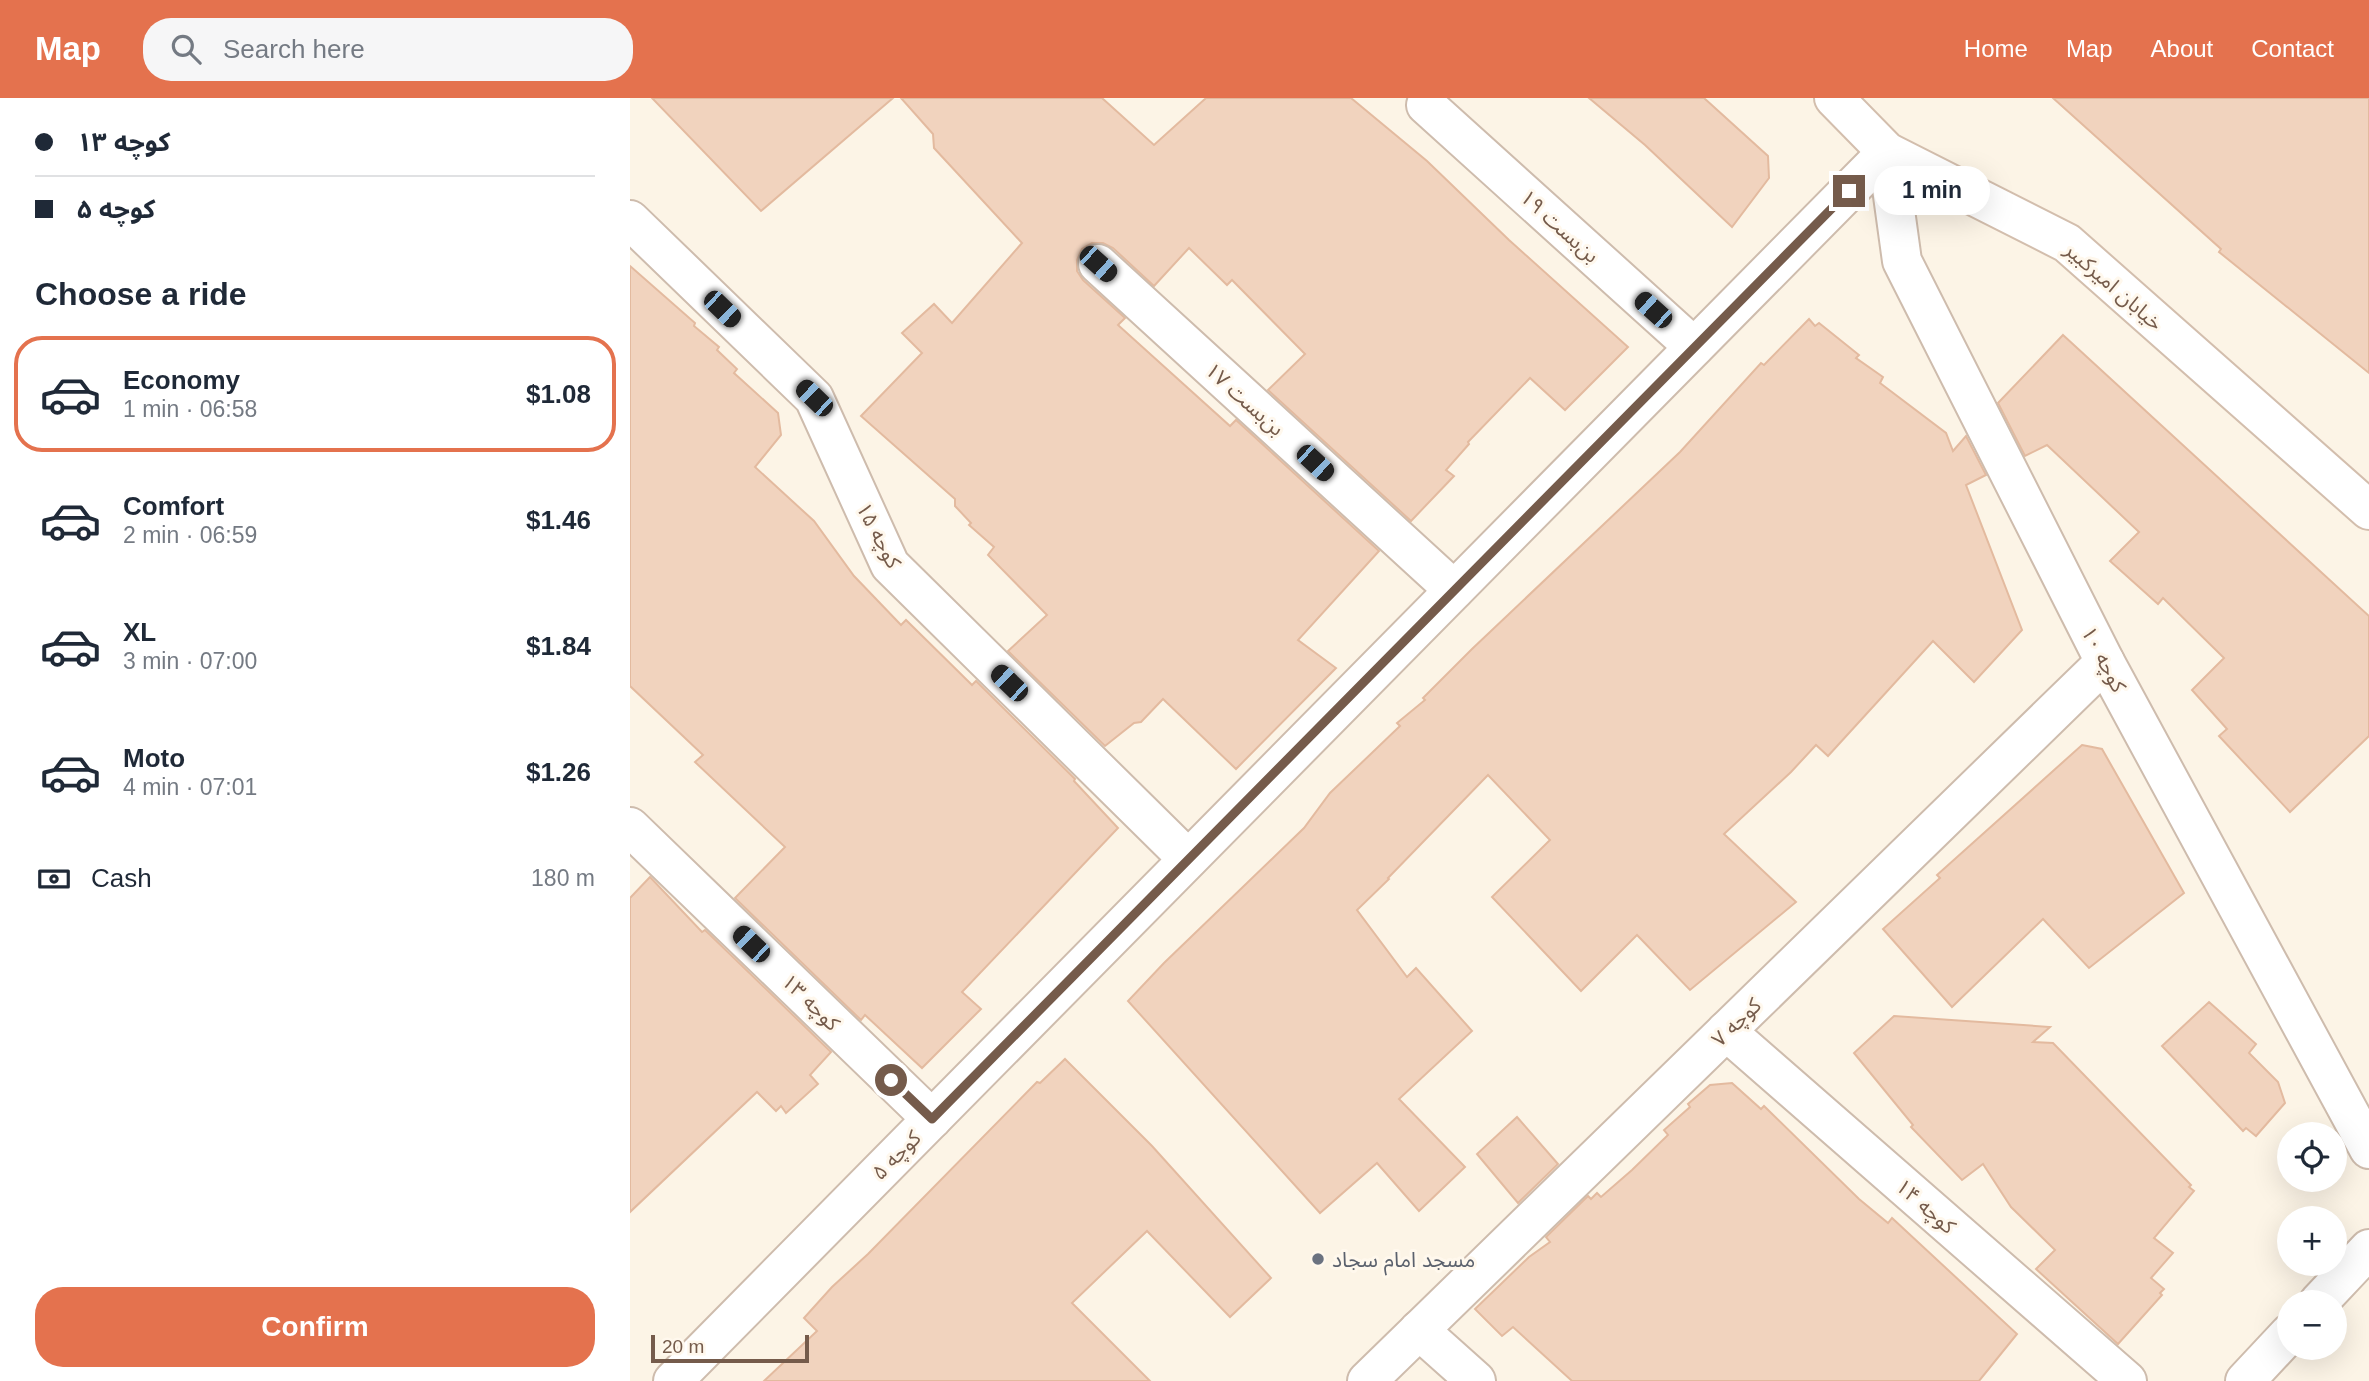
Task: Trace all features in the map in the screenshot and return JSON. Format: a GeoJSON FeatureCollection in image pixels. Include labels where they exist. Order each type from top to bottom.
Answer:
{"type":"FeatureCollection","features":[{"type":"Feature","properties":{"kind":"street","name":"خیابان امیرکبیر"},"geometry":{"type":"LineString","coordinates":[[1834,98],[1887,152],[2067,243],[2369,510]]}},
{"type":"Feature","properties":{"kind":"street","name":"بن‌بست ۱۹"},"geometry":{"type":"LineString","coordinates":[[1426,106],[1694,347]]}},
{"type":"Feature","properties":{"kind":"street","name":"کوچه ۵"},"geometry":{"type":"LineString","coordinates":[[673,1381],[1887,152]]}},
{"type":"Feature","properties":{"kind":"street","name":"کوچه ۱۰"},"geometry":{"type":"LineString","coordinates":[[1887,152],[1902,261],[2105,662],[2369,1149]]}},
{"type":"Feature","properties":{"kind":"street","name":"کوچه ۱۵"},"geometry":{"type":"LineString","coordinates":[[630,220],[814,398],[890,565],[1188,859]]}},
{"type":"Feature","properties":{"kind":"street","name":"بن‌بست ۱۷"},"geometry":{"type":"LineString","coordinates":[[1098,264],[1454,590]]}},
{"type":"Feature","properties":{"kind":"street","name":"کوچه ۷"},"geometry":{"type":"LineString","coordinates":[[1367,1381],[2105,662]]}},
{"type":"Feature","properties":{"kind":"street","name":"کوچه ۱۳"},"geometry":{"type":"LineString","coordinates":[[630,827],[932,1119]]}},
{"type":"Feature","properties":{"kind":"street","name":"کوچه ۱۴"},"geometry":{"type":"LineString","coordinates":[[1726,1031],[2126,1381]]}},
{"type":"Feature","properties":{"kind":"street"},"geometry":{"type":"LineString","coordinates":[[2330,1290],[2369,1249]]}},
{"type":"Feature","properties":{"kind":"street"},"geometry":{"type":"LineString","coordinates":[[1419,1330],[1476,1381]]}},
{"type":"Feature","properties":{"kind":"street"},"geometry":{"type":"LineString","coordinates":[[2245,1381],[2277,1347]]}},
{"type":"Feature","properties":{"kind":"building"},"geometry":{"type":"Polygon","coordinates":[[[652,98],[893,98],[761,211],[652,98]]]}},
{"type":"Feature","properties":{"kind":"building"},"geometry":{"type":"Polygon","coordinates":[[[901,98],[1102,98],[1154,145],[1206,98],[1351,98],[1427,161],[1509,240],[1628,347],[1565,410],[1530,378],[1468,442],[1446,470],[1454,476],[1411,521],[1268,390],[1305,354],[1232,280],[1227,285],[1189,248],[1154,286],[1113,248],[1103,243],[1092,243],[1082,249],[1077,260],[1077,271],[1083,280],[1125,318],[1118,325],[1230,426],[1236,420],[1379,551],[1298,640],[1336,668],[1236,769],[1163,699],[1141,722],[1134,723],[1105,746],[1008,651],[1047,615],[988,555],[994,547],[969,525],[971,523],[955,506],[955,499],[861,416],[922,353],[902,333],[934,304],[952,323],[1022,243],[934,148],[933,134],[901,98]]]}},
{"type":"Feature","properties":{"kind":"building"},"geometry":{"type":"Polygon","coordinates":[[[1589,98],[1704,98],[1768,156],[1769,178],[1732,227],[1645,145],[1589,98]]]}},
{"type":"Feature","properties":{"kind":"building"},"geometry":{"type":"Polygon","coordinates":[[[2053,98],[2369,98],[2369,373],[2219,252],[2221,249],[2053,98]]]}},
{"type":"Feature","properties":{"kind":"building"},"geometry":{"type":"Polygon","coordinates":[[[630,266],[695,323],[694,326],[719,347],[717,350],[737,369],[734,373],[778,413],[781,435],[755,467],[814,521],[854,576],[901,625],[906,620],[972,685],[976,681],[1075,779],[1118,828],[962,992],[981,1009],[922,1068],[865,1015],[861,1020],[735,898],[785,847],[695,762],[703,755],[630,686],[630,266]]]}},
{"type":"Feature","properties":{"kind":"building"},"geometry":{"type":"Polygon","coordinates":[[[1809,319],[1815,326],[1819,323],[1859,355],[1856,358],[1883,377],[1880,383],[1946,433],[1953,451],[1966,436],[1986,475],[1966,485],[2022,630],[1974,682],[1933,641],[1828,756],[1816,745],[1724,834],[1796,902],[1690,990],[1637,935],[1581,991],[1492,897],[1550,840],[1488,775],[1357,910],[1407,977],[1416,968],[1472,1031],[1399,1099],[1465,1167],[1419,1211],[1377,1163],[1320,1213],[1128,1001],[1304,828],[1330,793],[1400,726],[1397,723],[1425,700],[1423,698],[1472,649],[1680,452],[1761,363],[1764,365],[1809,319]]]}},
{"type":"Feature","properties":{"kind":"building"},"geometry":{"type":"Polygon","coordinates":[[[2063,335],[2369,616],[2369,736],[2290,812],[2219,736],[2227,729],[2192,690],[2224,658],[2163,598],[2158,604],[2110,561],[2139,532],[2047,445],[2025,456],[1998,403],[2063,335]]]}},
{"type":"Feature","properties":{"kind":"building"},"geometry":{"type":"Polygon","coordinates":[[[2082,745],[2102,749],[2184,893],[2089,968],[2043,919],[1952,1007],[1883,929],[1940,878],[1937,875],[2082,745]]]}},
{"type":"Feature","properties":{"kind":"building"},"geometry":{"type":"Polygon","coordinates":[[[650,877],[702,932],[705,930],[831,1052],[810,1075],[818,1084],[786,1113],[781,1106],[776,1111],[757,1092],[630,1212],[630,898],[650,877]]]}},
{"type":"Feature","properties":{"kind":"building"},"geometry":{"type":"Polygon","coordinates":[[[2209,1002],[2256,1044],[2249,1053],[2278,1082],[2285,1103],[2256,1136],[2246,1128],[2243,1131],[2162,1046],[2209,1002]]]}},
{"type":"Feature","properties":{"kind":"building"},"geometry":{"type":"Polygon","coordinates":[[[1894,1016],[2050,1027],[2033,1042],[2053,1043],[2191,1185],[2189,1187],[2194,1191],[2154,1238],[2173,1253],[2151,1278],[2164,1289],[2160,1293],[2162,1295],[2118,1344],[2036,1269],[2055,1250],[2011,1207],[1983,1164],[1962,1180],[1911,1127],[1913,1125],[1854,1053],[1894,1016]]]}},
{"type":"Feature","properties":{"kind":"building"},"geometry":{"type":"Polygon","coordinates":[[[1065,1059],[1152,1146],[1271,1278],[1230,1317],[1147,1231],[1072,1303],[1150,1381],[764,1381],[817,1331],[804,1318],[832,1287],[868,1254],[1037,1082],[1040,1083],[1065,1059]]]}},
{"type":"Feature","properties":{"kind":"building"},"geometry":{"type":"Polygon","coordinates":[[[1732,1083],[1761,1109],[1764,1106],[1859,1199],[1888,1223],[1892,1218],[2017,1334],[1979,1381],[1572,1381],[1513,1327],[1502,1336],[1475,1309],[1529,1257],[1550,1242],[1546,1237],[1588,1196],[1591,1199],[1597,1193],[1601,1197],[1632,1170],[1668,1135],[1664,1130],[1690,1107],[1688,1104],[1710,1085],[1732,1083]]]}},
{"type":"Feature","properties":{"kind":"building"},"geometry":{"type":"Polygon","coordinates":[[[1517,1117],[1558,1164],[1518,1203],[1477,1154],[1517,1117]]]}},
{"type":"Feature","properties":{"kind":"place","name":"مسجد امام سجاد"},"geometry":{"type":"Point","coordinates":[1318,1259]}},
{"type":"Feature","properties":{"kind":"route"},"geometry":{"type":"LineString","coordinates":[[891,1080],[932,1119],[1849,191]]}}]}
